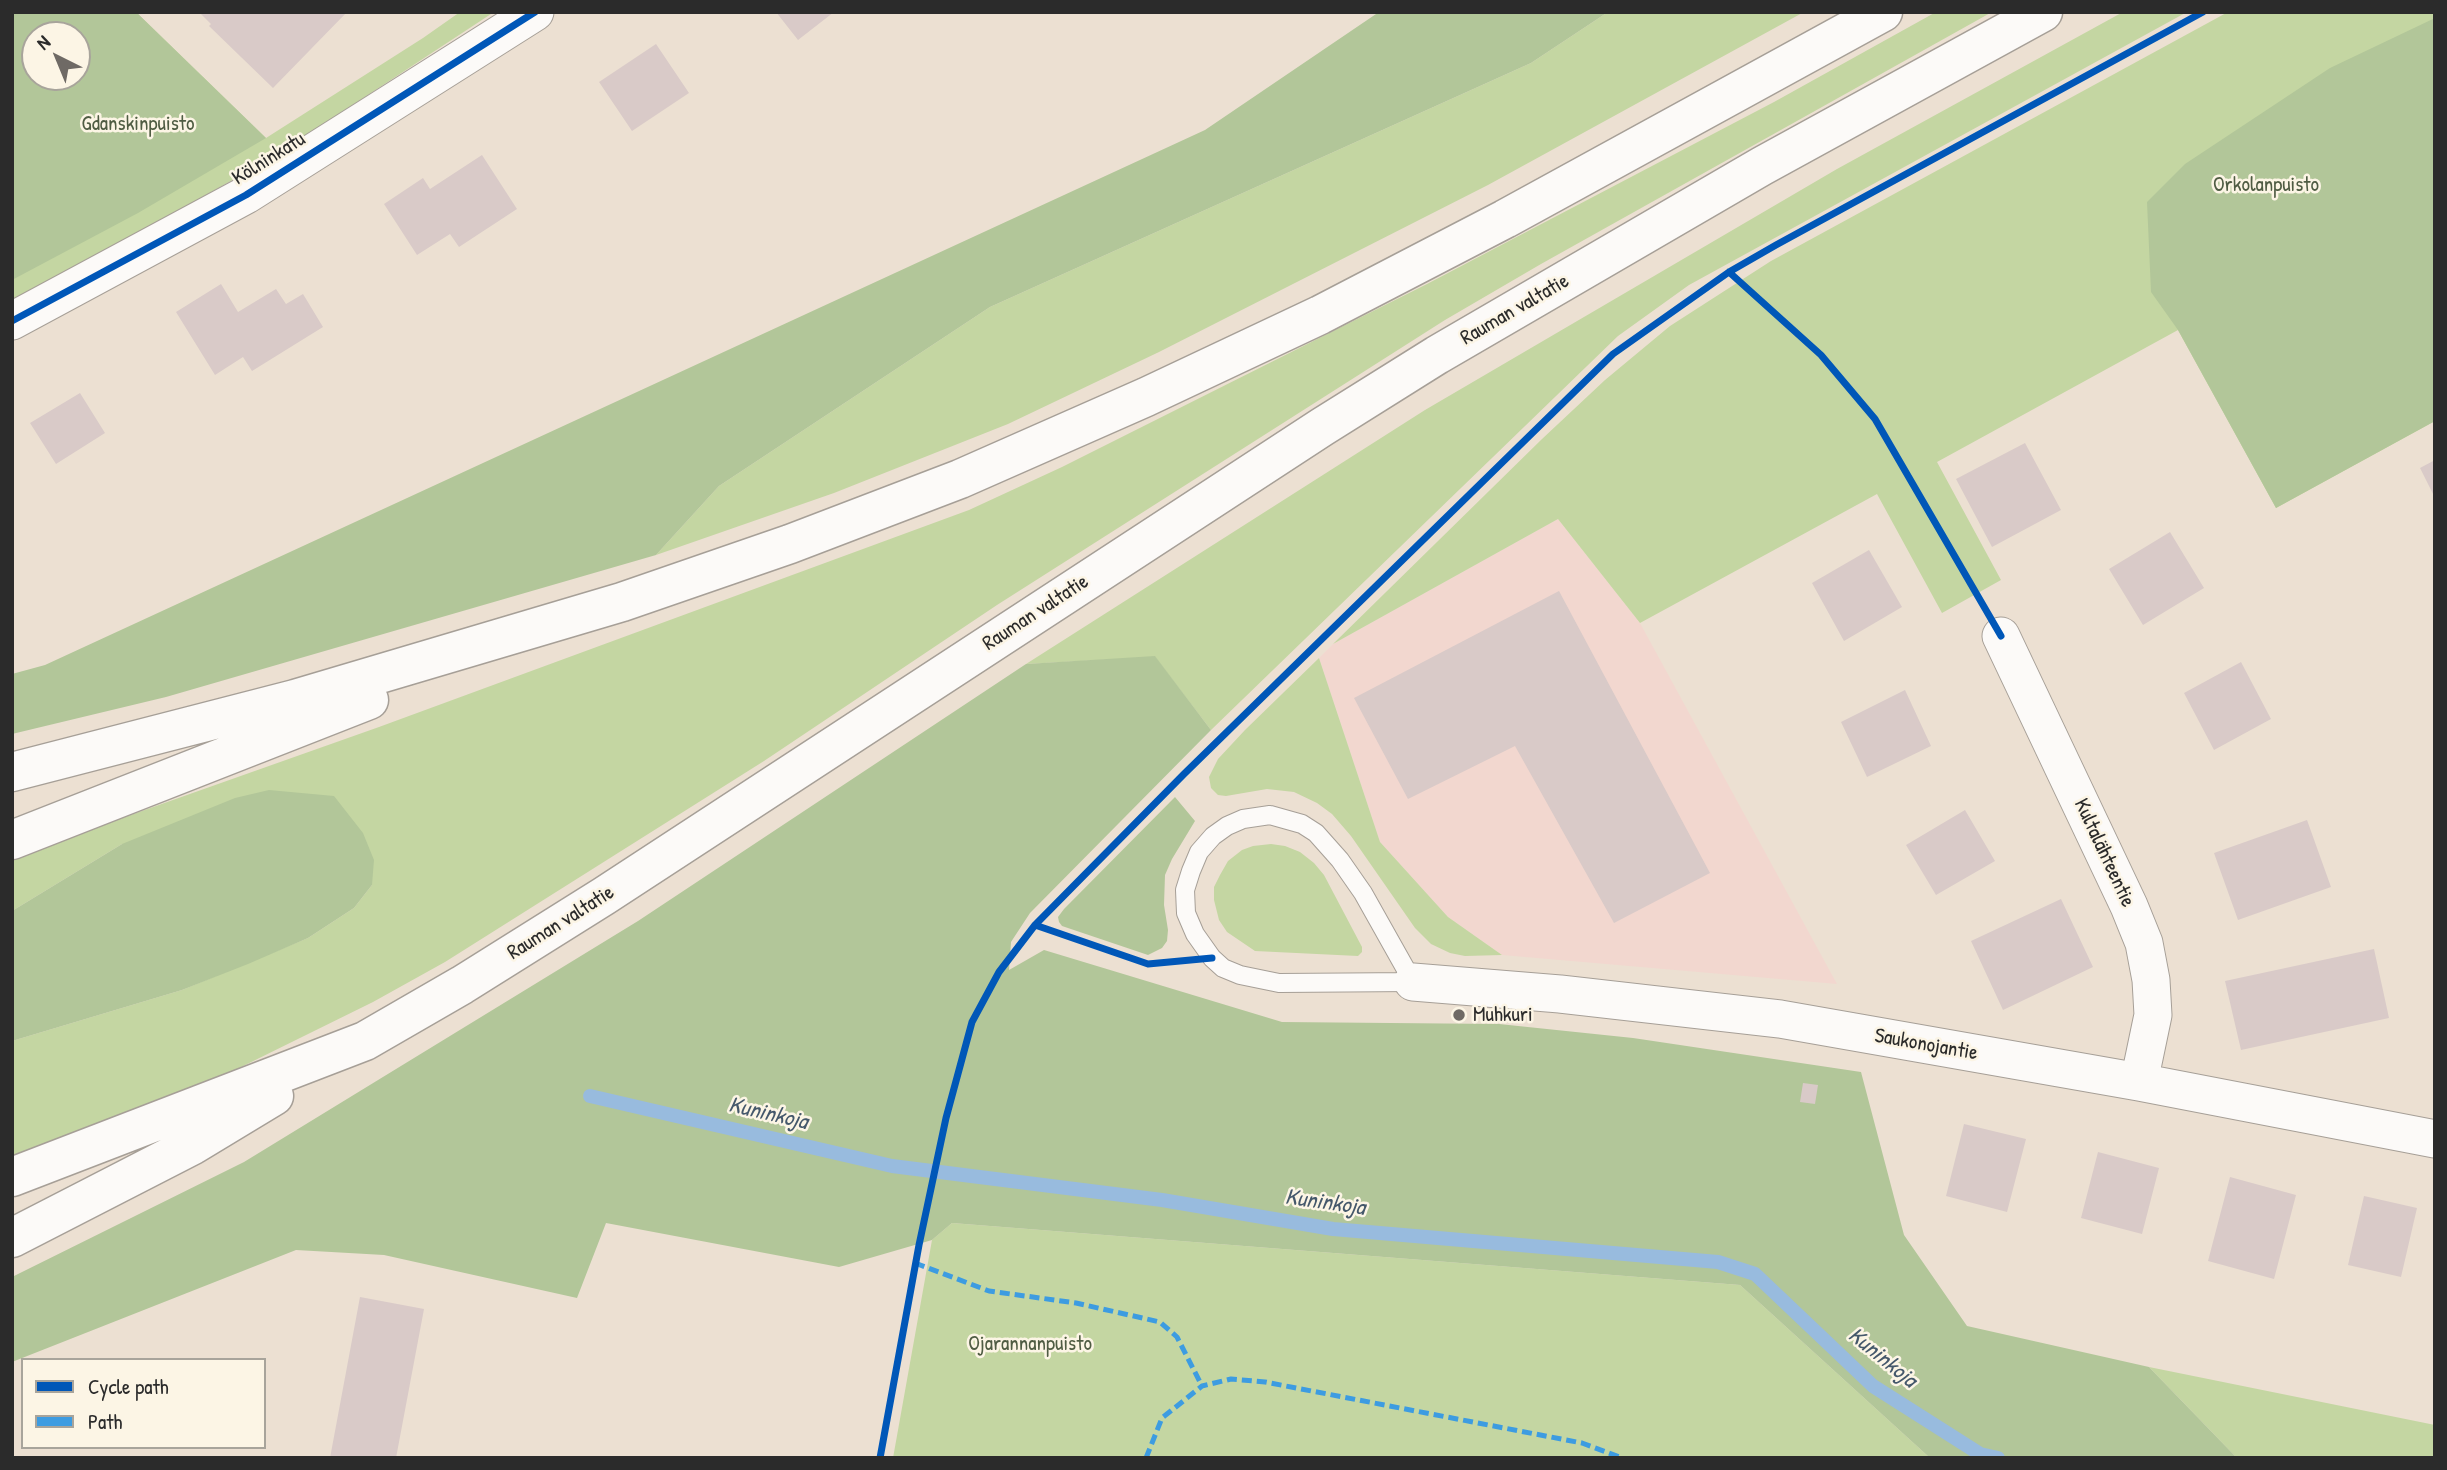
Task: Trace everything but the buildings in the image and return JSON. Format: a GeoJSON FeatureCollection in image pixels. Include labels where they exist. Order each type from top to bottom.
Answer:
{"type":"FeatureCollection","features":[{"type":"Feature","properties":{"kind":"highway"},"geometry":{"type":"LineString","coordinates":[[12,839],[622,602],[790,544],[960,479],[1158,391],[1320,314],[1493,225],[1883,12]]}},
{"type":"Feature","properties":{"kind":"highway","name":"Rauman valtatie"},"geometry":{"type":"LineString","coordinates":[[12,1177],[365,1041],[462,985],[604,896],[1149,539],[1437,355],[1762,166],[2043,12]]}},
{"type":"Feature","properties":{"kind":"highway"},"geometry":{"type":"LineString","coordinates":[[12,772],[295,699],[622,602]]}},
{"type":"Feature","properties":{"kind":"highway"},"geometry":{"type":"LineString","coordinates":[[12,1238],[193,1145],[365,1041]]}},
{"type":"Feature","properties":{"kind":"street","name":"Kölninkatu"},"geometry":{"type":"LineString","coordinates":[[12,321],[246,195],[535,12]]}},
{"type":"Feature","properties":{"kind":"street","name":"Kultalähteentie"},"geometry":{"type":"LineString","coordinates":[[2001,636],[2144,943],[2151,980],[2153,1015],[2139,1082]]}},
{"type":"Feature","properties":{"kind":"street","name":"Saukonojantie"},"geometry":{"type":"LineString","coordinates":[[1413,982],[1560,994],[1780,1019],[2139,1082],[2435,1139]]}},
{"type":"Feature","properties":{"kind":"lane"},"geometry":{"type":"LineString","coordinates":[[1270,815],[1302,824],[1316,833],[1328,846],[1363,893],[1413,982],[1279,984],[1258,981],[1223,968],[1212,958],[1195,934],[1186,913],[1185,890],[1199,852],[1213,836],[1242,819],[1270,815]]}},
{"type":"Feature","properties":{"kind":"shaded area"},"geometry":{"type":"Polygon","coordinates":[[[1558,519],[1640,623],[1837,984],[1502,955],[1448,917],[1380,842],[1319,658],[1333,644],[1558,519]]]}},
{"type":"Feature","properties":{"kind":"green space","name":"Gdanskinpuisto"},"geometry":{"type":"Polygon","coordinates":[[[12,12],[136,12],[266,138],[460,12],[494,12],[330,120],[236,178],[12,302],[12,12]]]}},
{"type":"Feature","properties":{"kind":"green space","name":"Gdanskinpuisto"},"geometry":{"type":"Polygon","coordinates":[[[12,12],[136,12],[266,138],[138,213],[12,280],[12,12]]]}},
{"type":"Feature","properties":{"kind":"green space"},"geometry":{"type":"Polygon","coordinates":[[[1379,12],[1608,12],[1531,63],[990,307],[719,486],[656,555],[166,697],[12,734],[12,674],[45,665],[1205,130],[1379,12]]]}},
{"type":"Feature","properties":{"kind":"green space"},"geometry":{"type":"Polygon","coordinates":[[[1608,12],[1804,12],[1488,185],[1159,352],[1008,424],[834,493],[656,555],[719,486],[990,307],[1531,63],[1608,12]]]}},
{"type":"Feature","properties":{"kind":"green space"},"geometry":{"type":"Polygon","coordinates":[[[1936,12],[1992,12],[1445,320],[997,605],[764,761],[445,962],[373,1002],[231,1072],[12,1157],[12,1041],[182,990],[308,938],[354,908],[372,885],[122,844],[12,911],[12,857],[379,727],[969,510],[1062,467],[1427,284],[1774,102],[1936,12]]]}},
{"type":"Feature","properties":{"kind":"green space"},"geometry":{"type":"Polygon","coordinates":[[[2123,12],[2187,12],[1689,285],[1618,336],[1211,730],[1155,657],[1026,664],[1425,410],[1837,169],[2123,12]]]}},
{"type":"Feature","properties":{"kind":"green space","name":"Orkolanpuisto"},"geometry":{"type":"Polygon","coordinates":[[[2228,12],[2435,12],[2435,421],[2276,508],[2178,330],[1937,462],[2001,580],[1942,613],[1877,494],[1640,623],[1558,519],[1333,644],[1542,439],[1605,380],[1670,326],[1771,261],[2228,12]]]}},
{"type":"Feature","properties":{"kind":"green space"},"geometry":{"type":"Polygon","coordinates":[[[2435,18],[2435,421],[2276,508],[2178,330],[2151,292],[2147,202],[2185,164],[2330,68],[2435,18]]]}},
{"type":"Feature","properties":{"kind":"green space"},"geometry":{"type":"Polygon","coordinates":[[[1155,656],[1211,730],[1030,913],[1011,942],[1009,970],[1044,950],[1282,1022],[1499,1024],[1633,1038],[1861,1072],[1904,1235],[1967,1326],[2149,1367],[2237,1458],[1930,1458],[1740,1285],[952,1223],[932,1240],[839,1267],[606,1223],[577,1298],[384,1255],[296,1250],[12,1362],[12,1277],[244,1162],[638,921],[1026,664],[1155,656]]]}},
{"type":"Feature","properties":{"kind":"green space"},"geometry":{"type":"Polygon","coordinates":[[[1319,658],[1380,842],[1448,917],[1502,955],[1465,956],[1450,953],[1431,944],[1415,928],[1351,836],[1332,814],[1317,803],[1294,792],[1267,789],[1226,796],[1218,795],[1211,788],[1209,777],[1218,759],[1319,658]]]}},
{"type":"Feature","properties":{"kind":"green space"},"geometry":{"type":"Polygon","coordinates":[[[269,790],[334,796],[363,833],[374,860],[372,885],[354,908],[308,938],[182,990],[12,1041],[12,911],[122,844],[235,798],[269,790]]]}},
{"type":"Feature","properties":{"kind":"green space"},"geometry":{"type":"Polygon","coordinates":[[[1175,797],[1195,821],[1165,875],[1164,905],[1168,930],[1167,941],[1162,948],[1148,955],[1062,926],[1058,917],[1064,909],[1175,797]]]}},
{"type":"Feature","properties":{"kind":"green space"},"geometry":{"type":"Polygon","coordinates":[[[1271,844],[1300,852],[1324,875],[1362,947],[1358,956],[1255,951],[1227,932],[1219,920],[1214,887],[1228,861],[1242,850],[1271,844]]]}},
{"type":"Feature","properties":{"kind":"green space","name":"Ojarannanpuisto"},"geometry":{"type":"Polygon","coordinates":[[[952,1223],[1740,1285],[1930,1458],[893,1458],[932,1240],[952,1223]]]}},
{"type":"Feature","properties":{"kind":"green space"},"geometry":{"type":"Polygon","coordinates":[[[2149,1367],[2435,1425],[2435,1458],[2237,1458],[2149,1367]]]}},
{"type":"Feature","properties":{"kind":"waterway","name":"Kuninkoja"},"geometry":{"type":"LineString","coordinates":[[590,1096],[892,1166],[1162,1200],[1333,1229],[1718,1262],[1755,1274],[1873,1386],[1980,1454],[1998,1458]]}},
{"type":"Feature","properties":{"kind":"marked path"},"geometry":{"type":"LineString","coordinates":[[915,1263],[989,1291],[1076,1303],[1160,1322],[1177,1337],[1202,1386]]}},
{"type":"Feature","properties":{"kind":"marked path"},"geometry":{"type":"LineString","coordinates":[[1146,1458],[1162,1418],[1202,1386],[1231,1379],[1265,1382],[1582,1443],[1622,1458]]}},
{"type":"Feature","properties":{"kind":"cycle path"},"geometry":{"type":"LineString","coordinates":[[12,321],[246,195],[535,12]]}},
{"type":"Feature","properties":{"kind":"cycle path"},"geometry":{"type":"LineString","coordinates":[[880,1458],[919,1245],[946,1118],[972,1022],[999,972],[1035,925],[1184,774],[1613,354],[1729,272],[2203,12]]}},
{"type":"Feature","properties":{"kind":"cycle path"},"geometry":{"type":"LineString","coordinates":[[1729,272],[1821,355],[1875,419],[2001,636]]}},
{"type":"Feature","properties":{"kind":"cycle path"},"geometry":{"type":"LineString","coordinates":[[1035,925],[1148,964],[1212,958]]}},
{"type":"Feature","properties":{"kind":"place","name":"Muhkuri"},"geometry":{"type":"Point","coordinates":[1459,1015]}}]}
